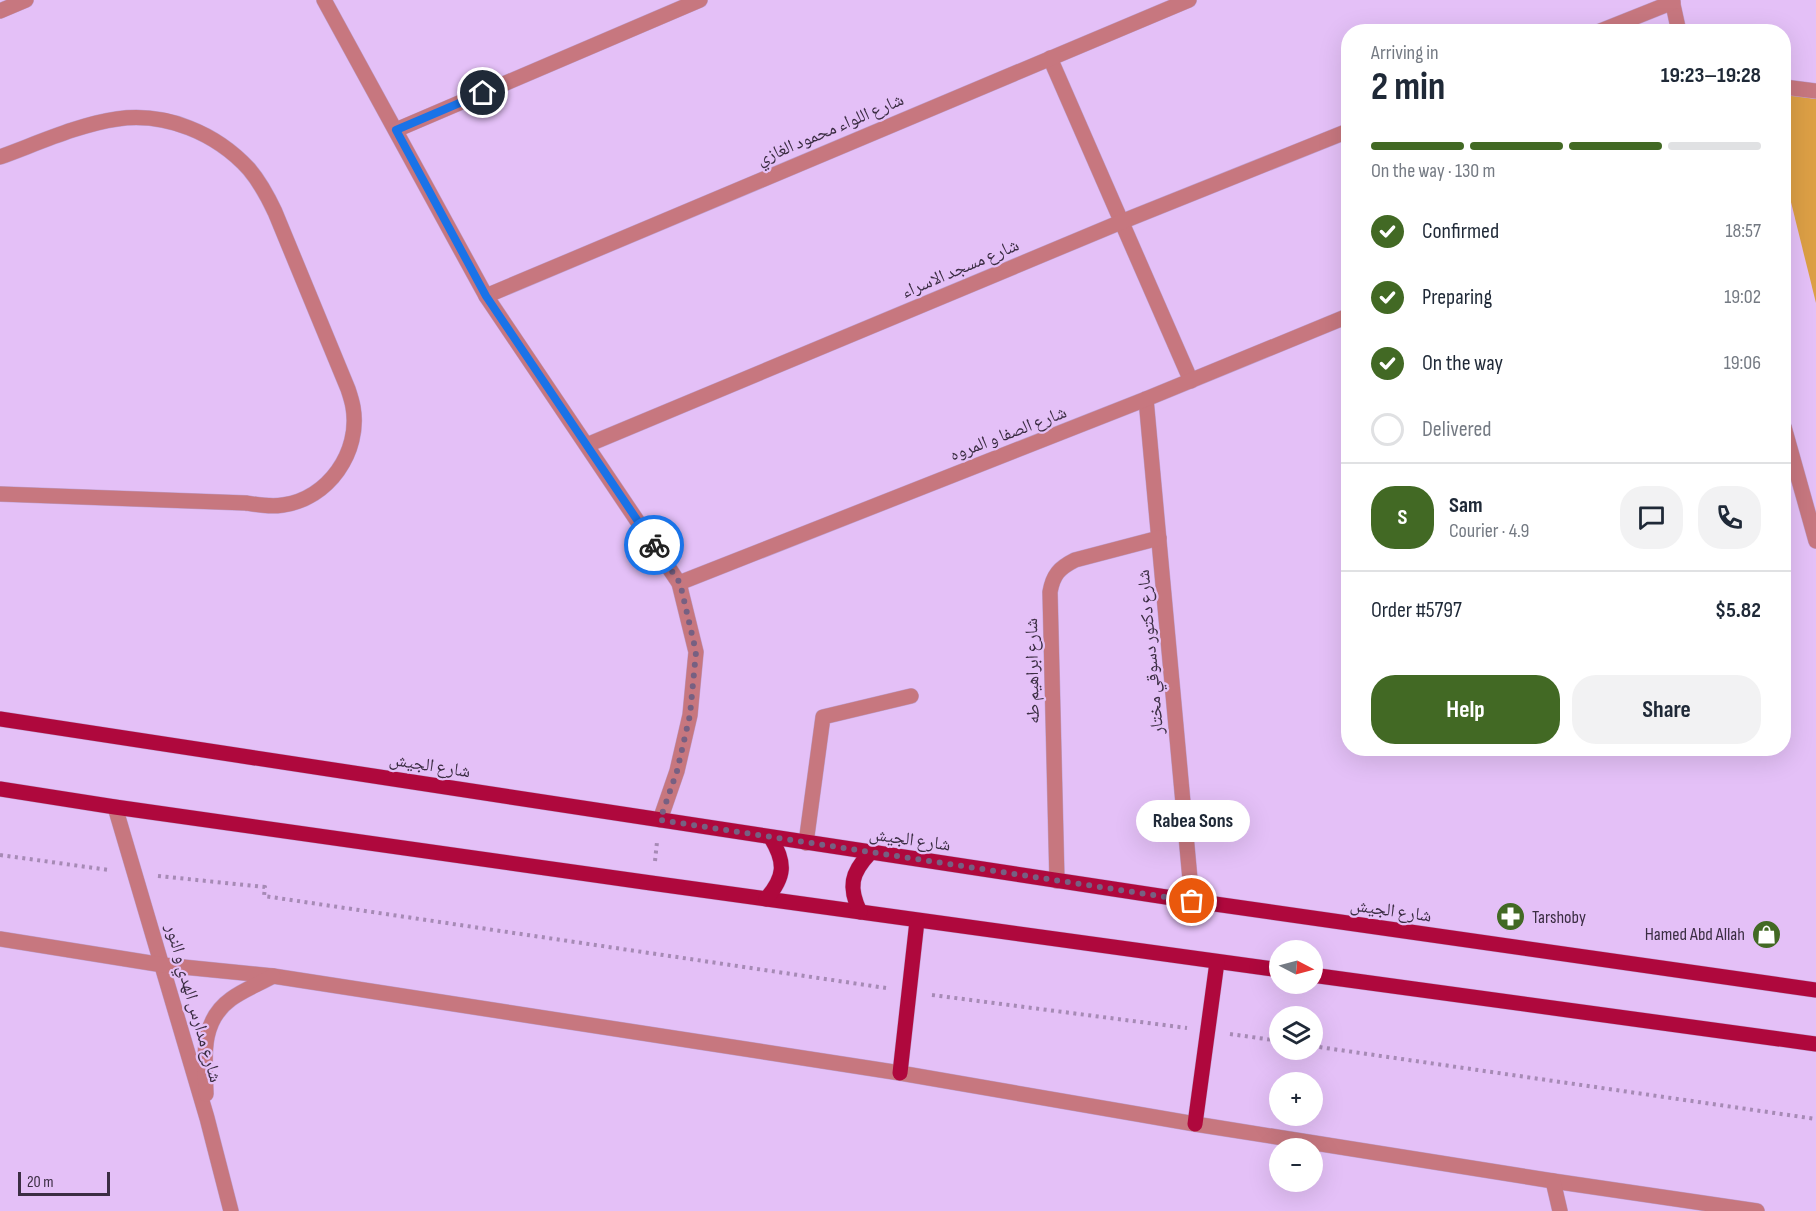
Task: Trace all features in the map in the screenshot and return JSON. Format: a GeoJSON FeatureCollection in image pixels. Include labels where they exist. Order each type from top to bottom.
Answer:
{"type":"FeatureCollection","features":[{"type":"Feature","properties":{"kind":"main road","name":"شارع الجيش"},"geometry":{"type":"LineString","coordinates":[[0,719],[870,853],[1816,990]]}},
{"type":"Feature","properties":{"kind":"main road"},"geometry":{"type":"LineString","coordinates":[[0,789],[917,921],[1269,969]]}},
{"type":"Feature","properties":{"kind":"main road"},"geometry":{"type":"LineString","coordinates":[[766,899],[777,886],[782,870],[780,853],[771,838]]}},
{"type":"Feature","properties":{"kind":"main road"},"geometry":{"type":"LineString","coordinates":[[860,912],[853,897],[853,880],[859,865],[870,853]]}},
{"type":"Feature","properties":{"kind":"main road"},"geometry":{"type":"LineString","coordinates":[[900,1072],[917,921]]}},
{"type":"Feature","properties":{"kind":"main road"},"geometry":{"type":"LineString","coordinates":[[1195,1124],[1217,962]]}},
{"type":"Feature","properties":{"kind":"main road"},"geometry":{"type":"LineString","coordinates":[[1323,977],[1816,1044]]}},
{"type":"Feature","properties":{"kind":"street"},"geometry":{"type":"LineString","coordinates":[[0,10],[26,0]]}},
{"type":"Feature","properties":{"kind":"street"},"geometry":{"type":"LineString","coordinates":[[324,0],[486,296],[680,583],[696,652],[690,715],[677,771],[660,820]]}},
{"type":"Feature","properties":{"kind":"street"},"geometry":{"type":"LineString","coordinates":[[396,130],[700,0]]}},
{"type":"Feature","properties":{"kind":"street","name":"شارع اللواء محمود الغازي"},"geometry":{"type":"LineString","coordinates":[[486,296],[1189,0]]}},
{"type":"Feature","properties":{"kind":"street"},"geometry":{"type":"LineString","coordinates":[[1617,24],[1673,1],[1677,24]]}},
{"type":"Feature","properties":{"kind":"street"},"geometry":{"type":"LineString","coordinates":[[1050,58],[1191,381]]}},
{"type":"Feature","properties":{"kind":"street"},"geometry":{"type":"LineString","coordinates":[[1791,88],[1816,91]]}},
{"type":"Feature","properties":{"kind":"street"},"geometry":{"type":"LineString","coordinates":[[0,157],[94,124],[118,119],[142,118],[167,121],[190,128],[212,139],[232,153],[260,183],[275,212],[348,389],[353,407],[354,426],[351,445],[333,478],[318,491],[302,500],[284,505],[0,494]]}},
{"type":"Feature","properties":{"kind":"street","name":"شارع مسجد الاسراء"},"geometry":{"type":"LineString","coordinates":[[587,445],[1121,222],[1341,134]]}},
{"type":"Feature","properties":{"kind":"street","name":"شارع الصفا و المروه"},"geometry":{"type":"LineString","coordinates":[[680,583],[1146,399],[1341,319]]}},
{"type":"Feature","properties":{"kind":"street","name":"شارع دكتور دسوقي مختار"},"geometry":{"type":"LineString","coordinates":[[1146,399],[1192,901]]}},
{"type":"Feature","properties":{"kind":"street"},"geometry":{"type":"LineString","coordinates":[[1791,452],[1816,541]]}},
{"type":"Feature","properties":{"kind":"street","name":"شارع ابراهيم طه"},"geometry":{"type":"LineString","coordinates":[[1057,880],[1050,592],[1053,578],[1062,567],[1075,560],[1159,538]]}},
{"type":"Feature","properties":{"kind":"street"},"geometry":{"type":"LineString","coordinates":[[806,843],[824,717],[911,696]]}},
{"type":"Feature","properties":{"kind":"street","name":"شارع مدارس الهدي و النور"},"geometry":{"type":"LineString","coordinates":[[115,807],[207,1118],[231,1211]]}},
{"type":"Feature","properties":{"kind":"street"},"geometry":{"type":"LineString","coordinates":[[0,939],[163,965],[273,976],[900,1072],[1195,1124],[1757,1211]]}},
{"type":"Feature","properties":{"kind":"street"},"geometry":{"type":"LineString","coordinates":[[207,1118],[205,1054],[207,1033],[216,1014],[230,999],[273,976]]}},
{"type":"Feature","properties":{"kind":"street"},"geometry":{"type":"LineString","coordinates":[[1553,1181],[1560,1211]]}},
{"type":"Feature","properties":{"kind":"path"},"geometry":{"type":"LineString","coordinates":[[651,883],[660,820]]}},
{"type":"Feature","properties":{"kind":"path"},"geometry":{"type":"LineString","coordinates":[[0,855],[136,874],[265,887],[264,896],[909,992],[1269,1039]]}},
{"type":"Feature","properties":{"kind":"path"},"geometry":{"type":"LineString","coordinates":[[1323,1048],[1816,1119]]}},
{"type":"Feature","properties":{"kind":"shaded area"},"geometry":{"type":"Polygon","coordinates":[[[1791,95],[1816,99],[1816,303],[1791,202],[1791,95]]]}},
{"type":"Feature","properties":{"kind":"way so far"},"geometry":{"type":"LineString","coordinates":[[654,545],[680,583],[696,652],[690,715],[677,771],[660,820],[1192,901]]}},
{"type":"Feature","properties":{"kind":"place","name":"Rabea Sons"},"geometry":{"type":"Point","coordinates":[1192,901]}},
{"type":"Feature","properties":{"kind":"place","name":"Tarshoby"},"geometry":{"type":"Point","coordinates":[1511,917]}},
{"type":"Feature","properties":{"kind":"place","name":"Hamed Abd Allah"},"geometry":{"type":"Point","coordinates":[1766,934]}},
{"type":"Feature","properties":{"kind":"route"},"geometry":{"type":"LineString","coordinates":[[483,93],[396,130],[486,296],[654,545]]}}]}
